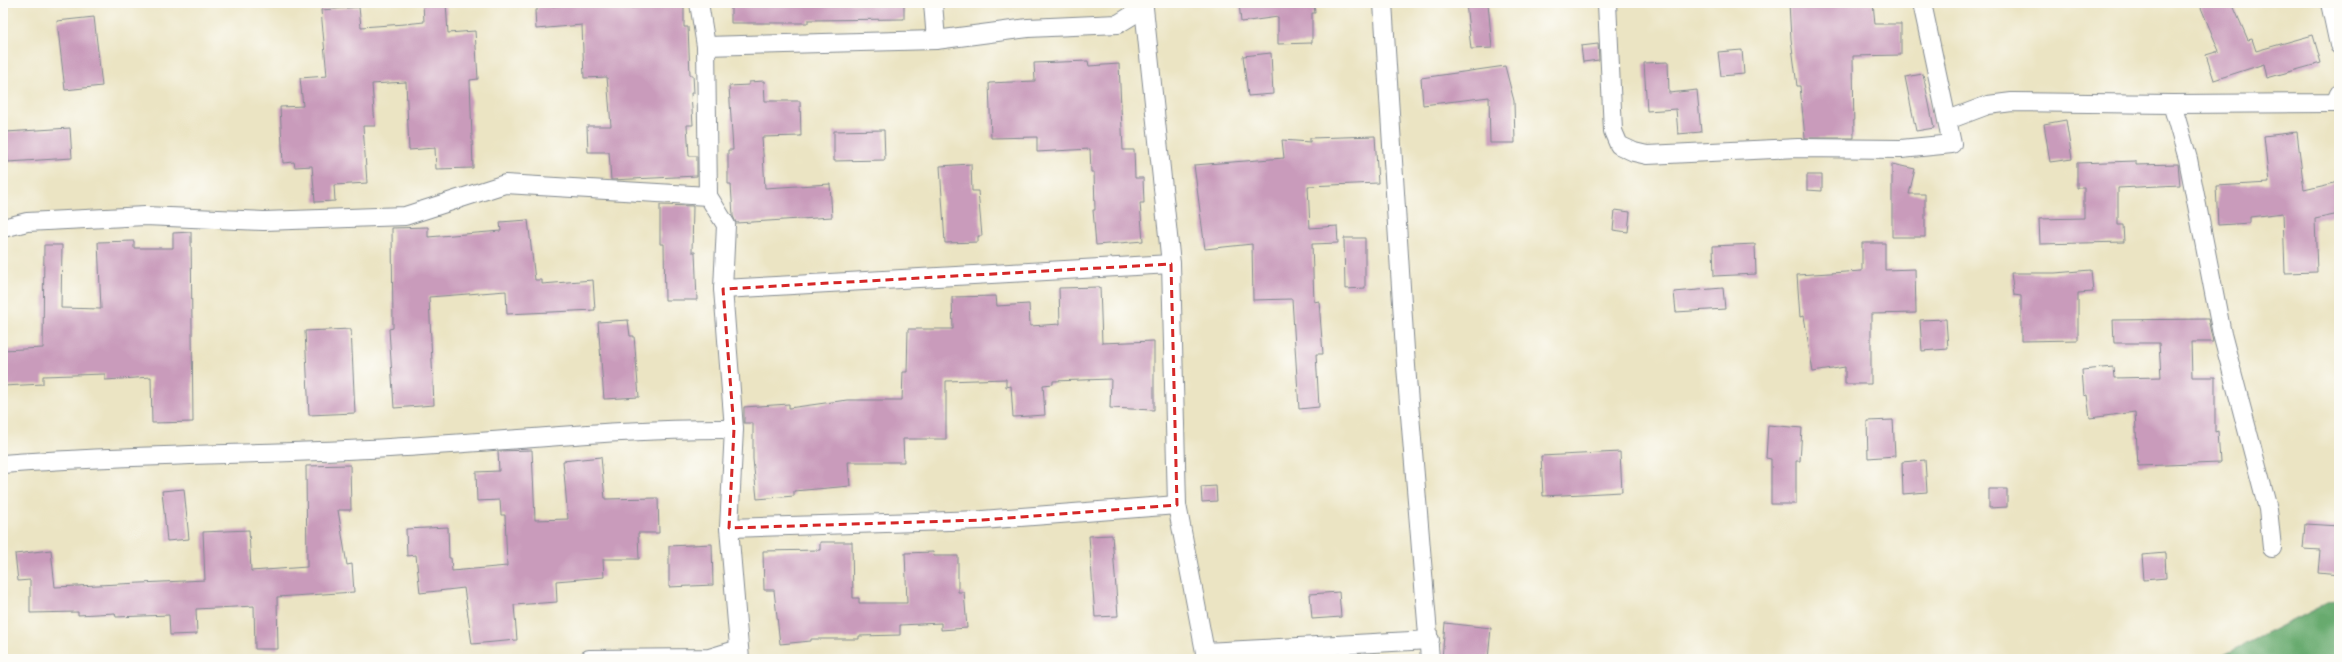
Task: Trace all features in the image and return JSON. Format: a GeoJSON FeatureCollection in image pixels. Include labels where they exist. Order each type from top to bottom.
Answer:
{"type":"FeatureCollection","features":[{"type":"Feature","properties":{"kind":"street"},"geometry":{"type":"LineString","coordinates":[[588,659],[709,658],[739,654],[729,528],[734,429],[723,289],[726,225],[708,196],[706,46],[699,3]]}},
{"type":"Feature","properties":{"kind":"street"},"geometry":{"type":"LineString","coordinates":[[933,3],[936,40]]}},
{"type":"Feature","properties":{"kind":"street"},"geometry":{"type":"LineString","coordinates":[[1383,3],[1406,366],[1430,640],[1430,659]]}},
{"type":"Feature","properties":{"kind":"street"},"geometry":{"type":"LineString","coordinates":[[1607,3],[1613,131],[1619,145],[1634,152],[1647,155],[1798,148],[1901,149],[1952,144],[1922,3]]}},
{"type":"Feature","properties":{"kind":"street"},"geometry":{"type":"LineString","coordinates":[[2330,3],[2339,45]]}},
{"type":"Feature","properties":{"kind":"street"},"geometry":{"type":"LineString","coordinates":[[706,46],[936,40],[1028,28],[1118,24],[1144,5]]}},
{"type":"Feature","properties":{"kind":"street"},"geometry":{"type":"LineString","coordinates":[[1144,5],[1171,264],[1177,505],[1205,655],[1430,640]]}},
{"type":"Feature","properties":{"kind":"street"},"geometry":{"type":"LineString","coordinates":[[1948,120],[1988,105],[2012,102],[2172,104],[2335,103],[2339,94]]}},
{"type":"Feature","properties":{"kind":"street"},"geometry":{"type":"LineString","coordinates":[[2172,104],[2188,159],[2222,334],[2268,509],[2272,548]]}},
{"type":"Feature","properties":{"kind":"street"},"geometry":{"type":"LineString","coordinates":[[3,228],[28,222],[145,216],[264,221],[404,216],[505,184],[708,196]]}},
{"type":"Feature","properties":{"kind":"street"},"geometry":{"type":"LineString","coordinates":[[723,289],[1171,264]]}},
{"type":"Feature","properties":{"kind":"street"},"geometry":{"type":"LineString","coordinates":[[3,464],[59,460],[222,456],[480,444],[612,431],[734,429]]}},
{"type":"Feature","properties":{"kind":"street"},"geometry":{"type":"LineString","coordinates":[[729,528],[982,520],[1177,505]]}},
{"type":"Feature","properties":{"kind":"highlighted area"},"geometry":{"type":"Polygon","coordinates":[[[1171,264],[1177,505],[982,520],[729,528],[734,429],[723,289],[1171,264]]]}},
{"type":"Feature","properties":{"kind":"green space"},"geometry":{"type":"Polygon","coordinates":[[[2339,597],[2339,659],[2216,659],[2339,597]]]}},
{"type":"Feature","properties":{"kind":"building"},"geometry":{"type":"Polygon","coordinates":[[[423,3],[446,3],[448,33],[475,31],[478,79],[470,80],[473,168],[436,169],[435,148],[409,150],[406,82],[372,84],[375,126],[363,126],[367,183],[334,185],[335,201],[315,202],[312,166],[295,167],[294,162],[283,163],[280,107],[303,106],[300,78],[327,76],[321,10],[359,7],[361,27],[405,24],[424,22],[423,3]]]}},
{"type":"Feature","properties":{"kind":"building"},"geometry":{"type":"Polygon","coordinates":[[[601,3],[629,3],[629,8],[684,5],[684,27],[688,27],[690,75],[693,75],[694,93],[691,93],[693,125],[687,125],[689,156],[697,156],[697,176],[611,180],[609,152],[588,152],[587,126],[611,126],[607,77],[584,78],[582,25],[536,29],[535,11],[537,11],[537,7],[601,3]]]}},
{"type":"Feature","properties":{"kind":"building"},"geometry":{"type":"Polygon","coordinates":[[[731,3],[904,3],[904,19],[808,20],[808,23],[731,23],[731,3]]]}},
{"type":"Feature","properties":{"kind":"building"},"geometry":{"type":"Polygon","coordinates":[[[1239,3],[1314,3],[1315,13],[1312,13],[1312,43],[1278,44],[1278,17],[1241,22],[1239,3]]]}},
{"type":"Feature","properties":{"kind":"building"},"geometry":{"type":"Polygon","coordinates":[[[1466,3],[1488,3],[1492,48],[1471,49],[1466,3]]]}},
{"type":"Feature","properties":{"kind":"building"},"geometry":{"type":"Polygon","coordinates":[[[1789,3],[1873,3],[1875,24],[1901,24],[1901,55],[1853,56],[1854,138],[1805,138],[1800,86],[1797,86],[1791,39],[1789,3]]]}},
{"type":"Feature","properties":{"kind":"building"},"geometry":{"type":"Polygon","coordinates":[[[2199,3],[2232,3],[2248,40],[2252,39],[2256,51],[2313,35],[2321,63],[2267,78],[2264,64],[2214,80],[2206,55],[2219,51],[2199,3]]]}},
{"type":"Feature","properties":{"kind":"building"},"geometry":{"type":"Polygon","coordinates":[[[94,17],[102,86],[65,90],[57,21],[94,17]]]}},
{"type":"Feature","properties":{"kind":"building"},"geometry":{"type":"Polygon","coordinates":[[[1598,44],[1599,60],[1583,62],[1581,46],[1598,44]]]}},
{"type":"Feature","properties":{"kind":"building"},"geometry":{"type":"Polygon","coordinates":[[[1742,50],[1744,74],[1721,76],[1718,52],[1742,50]]]}},
{"type":"Feature","properties":{"kind":"building"},"geometry":{"type":"Polygon","coordinates":[[[1271,53],[1273,94],[1248,96],[1243,56],[1271,53]]]}},
{"type":"Feature","properties":{"kind":"building"},"geometry":{"type":"Polygon","coordinates":[[[1088,61],[1089,66],[1119,64],[1123,150],[1134,150],[1135,178],[1143,178],[1144,203],[1140,203],[1143,241],[1096,245],[1093,210],[1095,210],[1094,172],[1091,172],[1090,149],[1037,152],[1037,137],[991,138],[989,83],[1035,81],[1034,63],[1088,61]]]}},
{"type":"Feature","properties":{"kind":"building"},"geometry":{"type":"Polygon","coordinates":[[[1668,62],[1669,93],[1697,90],[1701,132],[1678,134],[1676,109],[1647,111],[1644,63],[1668,62]]]}},
{"type":"Feature","properties":{"kind":"building"},"geometry":{"type":"Polygon","coordinates":[[[1505,66],[1514,101],[1515,143],[1490,143],[1489,97],[1423,105],[1421,78],[1505,66]]]}},
{"type":"Feature","properties":{"kind":"building"},"geometry":{"type":"Polygon","coordinates":[[[1923,74],[1934,128],[1916,131],[1905,77],[1923,74]]]}},
{"type":"Feature","properties":{"kind":"building"},"geometry":{"type":"Polygon","coordinates":[[[764,81],[765,101],[800,101],[801,136],[762,137],[765,188],[830,184],[832,217],[736,223],[733,216],[731,184],[728,184],[728,150],[733,150],[729,86],[749,85],[749,82],[764,81]]]}},
{"type":"Feature","properties":{"kind":"building"},"geometry":{"type":"Polygon","coordinates":[[[2066,120],[2072,159],[2050,162],[2044,124],[2066,120]]]}},
{"type":"Feature","properties":{"kind":"building"},"geometry":{"type":"Polygon","coordinates":[[[70,128],[72,158],[8,162],[6,132],[70,128]]]}},
{"type":"Feature","properties":{"kind":"building"},"geometry":{"type":"Polygon","coordinates":[[[884,130],[885,160],[834,161],[834,131],[884,130]]]}},
{"type":"Feature","properties":{"kind":"building"},"geometry":{"type":"Polygon","coordinates":[[[2297,132],[2304,190],[2339,182],[2339,214],[2315,219],[2317,272],[2285,273],[2283,213],[2250,217],[2250,223],[2218,225],[2216,186],[2269,183],[2264,136],[2297,132]]]}},
{"type":"Feature","properties":{"kind":"building"},"geometry":{"type":"Polygon","coordinates":[[[1375,136],[1378,183],[1308,186],[1310,228],[1337,226],[1338,243],[1312,244],[1314,302],[1319,301],[1323,354],[1316,354],[1319,407],[1299,409],[1292,299],[1253,300],[1252,244],[1205,249],[1194,165],[1284,158],[1282,140],[1310,142],[1310,138],[1375,136]]]}},
{"type":"Feature","properties":{"kind":"building"},"geometry":{"type":"Polygon","coordinates":[[[2136,161],[2136,165],[2178,164],[2180,185],[2118,188],[2118,225],[2123,225],[2124,242],[2040,244],[2039,219],[2084,218],[2084,188],[2077,188],[2077,163],[2136,161]]]}},
{"type":"Feature","properties":{"kind":"building"},"geometry":{"type":"Polygon","coordinates":[[[971,164],[972,191],[978,191],[982,236],[978,236],[978,242],[945,243],[940,166],[971,164]]]}},
{"type":"Feature","properties":{"kind":"building"},"geometry":{"type":"Polygon","coordinates":[[[1892,164],[1915,169],[1909,194],[1925,194],[1925,237],[1892,237],[1892,164]]]}},
{"type":"Feature","properties":{"kind":"building"},"geometry":{"type":"Polygon","coordinates":[[[1807,175],[1822,175],[1822,191],[1807,190],[1807,175]]]}},
{"type":"Feature","properties":{"kind":"building"},"geometry":{"type":"Polygon","coordinates":[[[660,205],[693,206],[692,252],[695,252],[697,300],[665,300],[664,244],[660,244],[660,205]]]}},
{"type":"Feature","properties":{"kind":"building"},"geometry":{"type":"Polygon","coordinates":[[[1615,210],[1630,212],[1628,232],[1613,230],[1615,210]]]}},
{"type":"Feature","properties":{"kind":"building"},"geometry":{"type":"Polygon","coordinates":[[[528,220],[535,280],[542,280],[542,284],[593,280],[595,310],[507,314],[506,291],[429,297],[434,405],[394,408],[389,329],[393,328],[392,228],[428,227],[428,237],[501,231],[500,222],[528,220]]]}},
{"type":"Feature","properties":{"kind":"building"},"geometry":{"type":"Polygon","coordinates":[[[191,232],[193,422],[152,423],[151,377],[105,380],[105,374],[43,376],[43,384],[3,386],[3,350],[43,348],[44,245],[62,245],[61,308],[101,309],[98,242],[134,241],[134,248],[173,248],[173,233],[191,232]]]}},
{"type":"Feature","properties":{"kind":"building"},"geometry":{"type":"Polygon","coordinates":[[[1344,238],[1365,238],[1365,288],[1345,289],[1344,238]]]}},
{"type":"Feature","properties":{"kind":"building"},"geometry":{"type":"Polygon","coordinates":[[[1862,243],[1885,243],[1885,270],[1915,269],[1916,313],[1871,314],[1871,384],[1845,384],[1845,367],[1813,372],[1804,316],[1800,317],[1797,275],[1862,271],[1862,243]]]}},
{"type":"Feature","properties":{"kind":"building"},"geometry":{"type":"Polygon","coordinates":[[[1755,244],[1756,274],[1714,276],[1713,246],[1755,244]]]}},
{"type":"Feature","properties":{"kind":"building"},"geometry":{"type":"Polygon","coordinates":[[[2091,270],[2093,292],[2078,293],[2078,340],[2021,341],[2021,296],[2014,295],[2011,273],[2055,273],[2091,270]]]}},
{"type":"Feature","properties":{"kind":"building"},"geometry":{"type":"Polygon","coordinates":[[[1100,287],[1102,343],[1154,341],[1154,410],[1110,408],[1111,379],[1053,381],[1053,384],[1043,385],[1045,415],[1013,417],[1011,386],[1006,387],[1006,379],[946,381],[946,439],[903,439],[904,462],[848,462],[850,486],[794,491],[794,496],[757,499],[753,459],[753,423],[744,423],[744,407],[789,404],[789,408],[847,400],[902,400],[903,372],[907,372],[908,329],[953,329],[952,297],[996,296],[997,306],[1029,304],[1030,326],[1060,324],[1059,288],[1100,287]]]}},
{"type":"Feature","properties":{"kind":"building"},"geometry":{"type":"Polygon","coordinates":[[[1723,288],[1725,309],[1676,312],[1674,292],[1723,288]]]}},
{"type":"Feature","properties":{"kind":"building"},"geometry":{"type":"Polygon","coordinates":[[[1946,319],[1948,349],[1922,351],[1920,320],[1946,319]]]}},
{"type":"Feature","properties":{"kind":"building"},"geometry":{"type":"Polygon","coordinates":[[[2208,319],[2213,342],[2191,342],[2192,377],[2215,377],[2215,432],[2218,431],[2220,463],[2138,466],[2135,412],[2090,418],[2087,395],[2084,396],[2082,370],[2113,367],[2114,378],[2161,377],[2159,343],[2114,343],[2113,320],[2208,319]]]}},
{"type":"Feature","properties":{"kind":"building"},"geometry":{"type":"Polygon","coordinates":[[[628,320],[630,336],[634,336],[639,397],[604,399],[598,322],[628,320]]]}},
{"type":"Feature","properties":{"kind":"building"},"geometry":{"type":"Polygon","coordinates":[[[351,329],[355,413],[309,415],[305,331],[351,329]]]}},
{"type":"Feature","properties":{"kind":"building"},"geometry":{"type":"Polygon","coordinates":[[[1893,420],[1895,456],[1868,458],[1867,421],[1893,420]]]}},
{"type":"Feature","properties":{"kind":"building"},"geometry":{"type":"Polygon","coordinates":[[[1768,425],[1802,428],[1800,461],[1796,461],[1796,504],[1771,504],[1771,459],[1766,458],[1768,425]]]}},
{"type":"Feature","properties":{"kind":"building"},"geometry":{"type":"Polygon","coordinates":[[[532,450],[535,520],[568,519],[563,461],[601,457],[605,499],[658,498],[659,533],[638,533],[639,559],[603,559],[604,577],[556,581],[557,602],[514,605],[517,640],[472,644],[464,588],[420,593],[416,555],[407,556],[406,529],[448,527],[449,558],[451,558],[452,571],[507,566],[505,515],[501,515],[500,500],[477,501],[476,472],[499,471],[498,451],[532,450]]]}},
{"type":"Feature","properties":{"kind":"building"},"geometry":{"type":"Polygon","coordinates":[[[1620,452],[1622,492],[1543,496],[1541,456],[1620,452]]]}},
{"type":"Feature","properties":{"kind":"building"},"geometry":{"type":"Polygon","coordinates":[[[1925,460],[1927,492],[1903,494],[1902,462],[1925,460]]]}},
{"type":"Feature","properties":{"kind":"building"},"geometry":{"type":"Polygon","coordinates":[[[350,465],[351,510],[338,510],[347,565],[352,564],[354,592],[277,597],[278,649],[255,649],[254,606],[196,609],[197,634],[170,635],[169,615],[116,617],[115,613],[78,615],[78,612],[30,613],[30,580],[18,581],[15,554],[51,550],[55,587],[205,580],[203,532],[249,530],[251,571],[307,567],[306,466],[350,465]]]}},
{"type":"Feature","properties":{"kind":"building"},"geometry":{"type":"Polygon","coordinates":[[[1216,486],[1217,501],[1202,502],[1201,487],[1216,486]]]}},
{"type":"Feature","properties":{"kind":"building"},"geometry":{"type":"Polygon","coordinates":[[[184,489],[189,539],[167,541],[162,491],[184,489]]]}},
{"type":"Feature","properties":{"kind":"building"},"geometry":{"type":"Polygon","coordinates":[[[1989,489],[2007,489],[2007,507],[1989,508],[1989,489]]]}},
{"type":"Feature","properties":{"kind":"building"},"geometry":{"type":"Polygon","coordinates":[[[2305,524],[2339,526],[2339,575],[2318,573],[2320,550],[2303,549],[2305,524]]]}},
{"type":"Feature","properties":{"kind":"building"},"geometry":{"type":"Polygon","coordinates":[[[1112,535],[1118,616],[1095,617],[1089,536],[1112,535]]]}},
{"type":"Feature","properties":{"kind":"building"},"geometry":{"type":"Polygon","coordinates":[[[820,542],[852,542],[853,598],[859,598],[859,603],[907,603],[905,553],[933,552],[934,556],[958,556],[958,592],[964,592],[967,628],[941,630],[941,623],[900,625],[900,635],[859,636],[859,639],[811,639],[811,641],[780,644],[774,590],[764,590],[763,551],[820,550],[820,542]]]}},
{"type":"Feature","properties":{"kind":"building"},"geometry":{"type":"Polygon","coordinates":[[[712,544],[713,585],[669,587],[669,546],[712,544]]]}},
{"type":"Feature","properties":{"kind":"building"},"geometry":{"type":"Polygon","coordinates":[[[2165,553],[2166,578],[2144,580],[2142,555],[2165,553]]]}},
{"type":"Feature","properties":{"kind":"building"},"geometry":{"type":"Polygon","coordinates":[[[1339,592],[1341,617],[1312,619],[1310,594],[1339,592]]]}},
{"type":"Feature","properties":{"kind":"building"},"geometry":{"type":"Polygon","coordinates":[[[1445,623],[1491,628],[1488,659],[1442,659],[1445,623]]]}}]}
